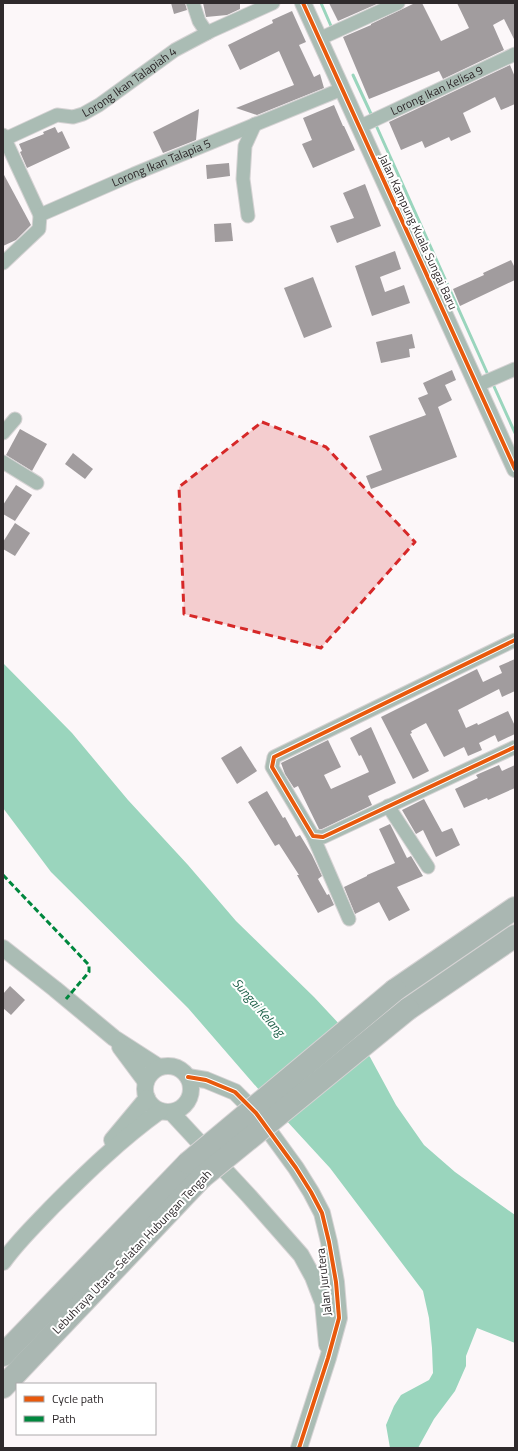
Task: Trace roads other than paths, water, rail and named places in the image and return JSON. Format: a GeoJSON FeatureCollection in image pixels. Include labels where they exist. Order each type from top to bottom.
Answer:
{"type":"FeatureCollection","features":[{"type":"Feature","properties":{"kind":"highway","name":"Lebuhraya Utara–Selatan Hubungan Tengah"},"geometry":{"type":"LineString","coordinates":[[3,1355],[194,1170],[395,990],[515,908]]}},
{"type":"Feature","properties":{"kind":"highway","name":"Lebuhraya Utara–Selatan Hubungan Tengah"},"geometry":{"type":"LineString","coordinates":[[3,1387],[194,1170],[408,1009],[515,936]]}},
{"type":"Feature","properties":{"kind":"street"},"geometry":{"type":"LineString","coordinates":[[193,3],[199,21],[207,33]]}},
{"type":"Feature","properties":{"kind":"street","name":"Lorong Ikan Talapiah 4"},"geometry":{"type":"LineString","coordinates":[[4,137],[57,115],[73,117],[82,114],[107,99],[175,50],[207,33],[273,3]]}},
{"type":"Feature","properties":{"kind":"street","name":"Jalan Kampung Kuala Sungai Baru"},"geometry":{"type":"LineString","coordinates":[[303,3],[342,89],[364,125],[481,384],[515,470]]}},
{"type":"Feature","properties":{"kind":"street"},"geometry":{"type":"LineString","coordinates":[[319,39],[398,3]]}},
{"type":"Feature","properties":{"kind":"street","name":"Lorong Ikan Kelisa 9"},"geometry":{"type":"LineString","coordinates":[[364,125],[515,54]]}},
{"type":"Feature","properties":{"kind":"street","name":"Lorong Ikan Talapia 5"},"geometry":{"type":"LineString","coordinates":[[40,216],[134,174],[342,89]]}},
{"type":"Feature","properties":{"kind":"street"},"geometry":{"type":"LineString","coordinates":[[248,216],[243,179],[245,146],[255,124]]}},
{"type":"Feature","properties":{"kind":"street"},"geometry":{"type":"LineString","coordinates":[[3,263],[40,229],[40,216],[4,137]]}},
{"type":"Feature","properties":{"kind":"street"},"geometry":{"type":"LineString","coordinates":[[481,384],[515,369]]}},
{"type":"Feature","properties":{"kind":"street"},"geometry":{"type":"LineString","coordinates":[[3,433],[15,419]]}},
{"type":"Feature","properties":{"kind":"street"},"geometry":{"type":"LineString","coordinates":[[3,462],[37,483]]}},
{"type":"Feature","properties":{"kind":"street"},"geometry":{"type":"LineString","coordinates":[[349,919],[313,836],[272,767],[274,757],[515,640]]}},
{"type":"Feature","properties":{"kind":"street"},"geometry":{"type":"LineString","coordinates":[[313,836],[322,836],[515,747]]}},
{"type":"Feature","properties":{"kind":"street"},"geometry":{"type":"LineString","coordinates":[[388,806],[428,868]]}},
{"type":"Feature","properties":{"kind":"street"},"geometry":{"type":"LineString","coordinates":[[3,948],[114,1038],[159,1068]]}},
{"type":"Feature","properties":{"kind":"street"},"geometry":{"type":"LineString","coordinates":[[114,1038],[146,1082]]}},
{"type":"Feature","properties":{"kind":"street"},"geometry":{"type":"LineString","coordinates":[[3,1262],[14,1246],[75,1184],[138,1127],[166,1112],[179,1110],[185,1106],[191,1092],[191,1084],[184,1072],[172,1066],[159,1068],[154,1071],[146,1082],[146,1098],[154,1108],[166,1112]]}},
{"type":"Feature","properties":{"kind":"street","name":"Jalan Jurutera"},"geometry":{"type":"LineString","coordinates":[[188,1077],[206,1080],[235,1092],[261,1119],[311,1192],[324,1220],[336,1282],[339,1318],[328,1358],[299,1448]]}},
{"type":"Feature","properties":{"kind":"street"},"geometry":{"type":"LineString","coordinates":[[75,1184],[146,1098]]}},
{"type":"Feature","properties":{"kind":"street","name":"Jalan Jurutera"},"geometry":{"type":"LineString","coordinates":[[166,1112],[301,1255],[313,1277],[324,1303],[328,1358]]}},
{"type":"Feature","properties":{"kind":"water","name":"Sungai Kelang"},"geometry":{"type":"Polygon","coordinates":[[[3,663],[72,733],[128,800],[188,865],[236,921],[314,997],[370,1057],[396,1105],[424,1145],[455,1172],[515,1215],[515,1343],[477,1328],[466,1356],[466,1366],[455,1391],[434,1419],[418,1448],[390,1448],[386,1425],[394,1406],[401,1395],[429,1380],[433,1373],[429,1318],[423,1291],[330,1168],[273,1106],[188,1008],[51,872],[3,808],[3,663]]]}},
{"type":"Feature","properties":{"kind":"waterway"},"geometry":{"type":"LineString","coordinates":[[321,3],[331,26]]}},
{"type":"Feature","properties":{"kind":"waterway"},"geometry":{"type":"LineString","coordinates":[[353,75],[372,116]]}},
{"type":"Feature","properties":{"kind":"waterway"},"geometry":{"type":"LineString","coordinates":[[375,123],[489,377]]}},
{"type":"Feature","properties":{"kind":"waterway"},"geometry":{"type":"LineString","coordinates":[[492,382],[515,433]]}}]}
